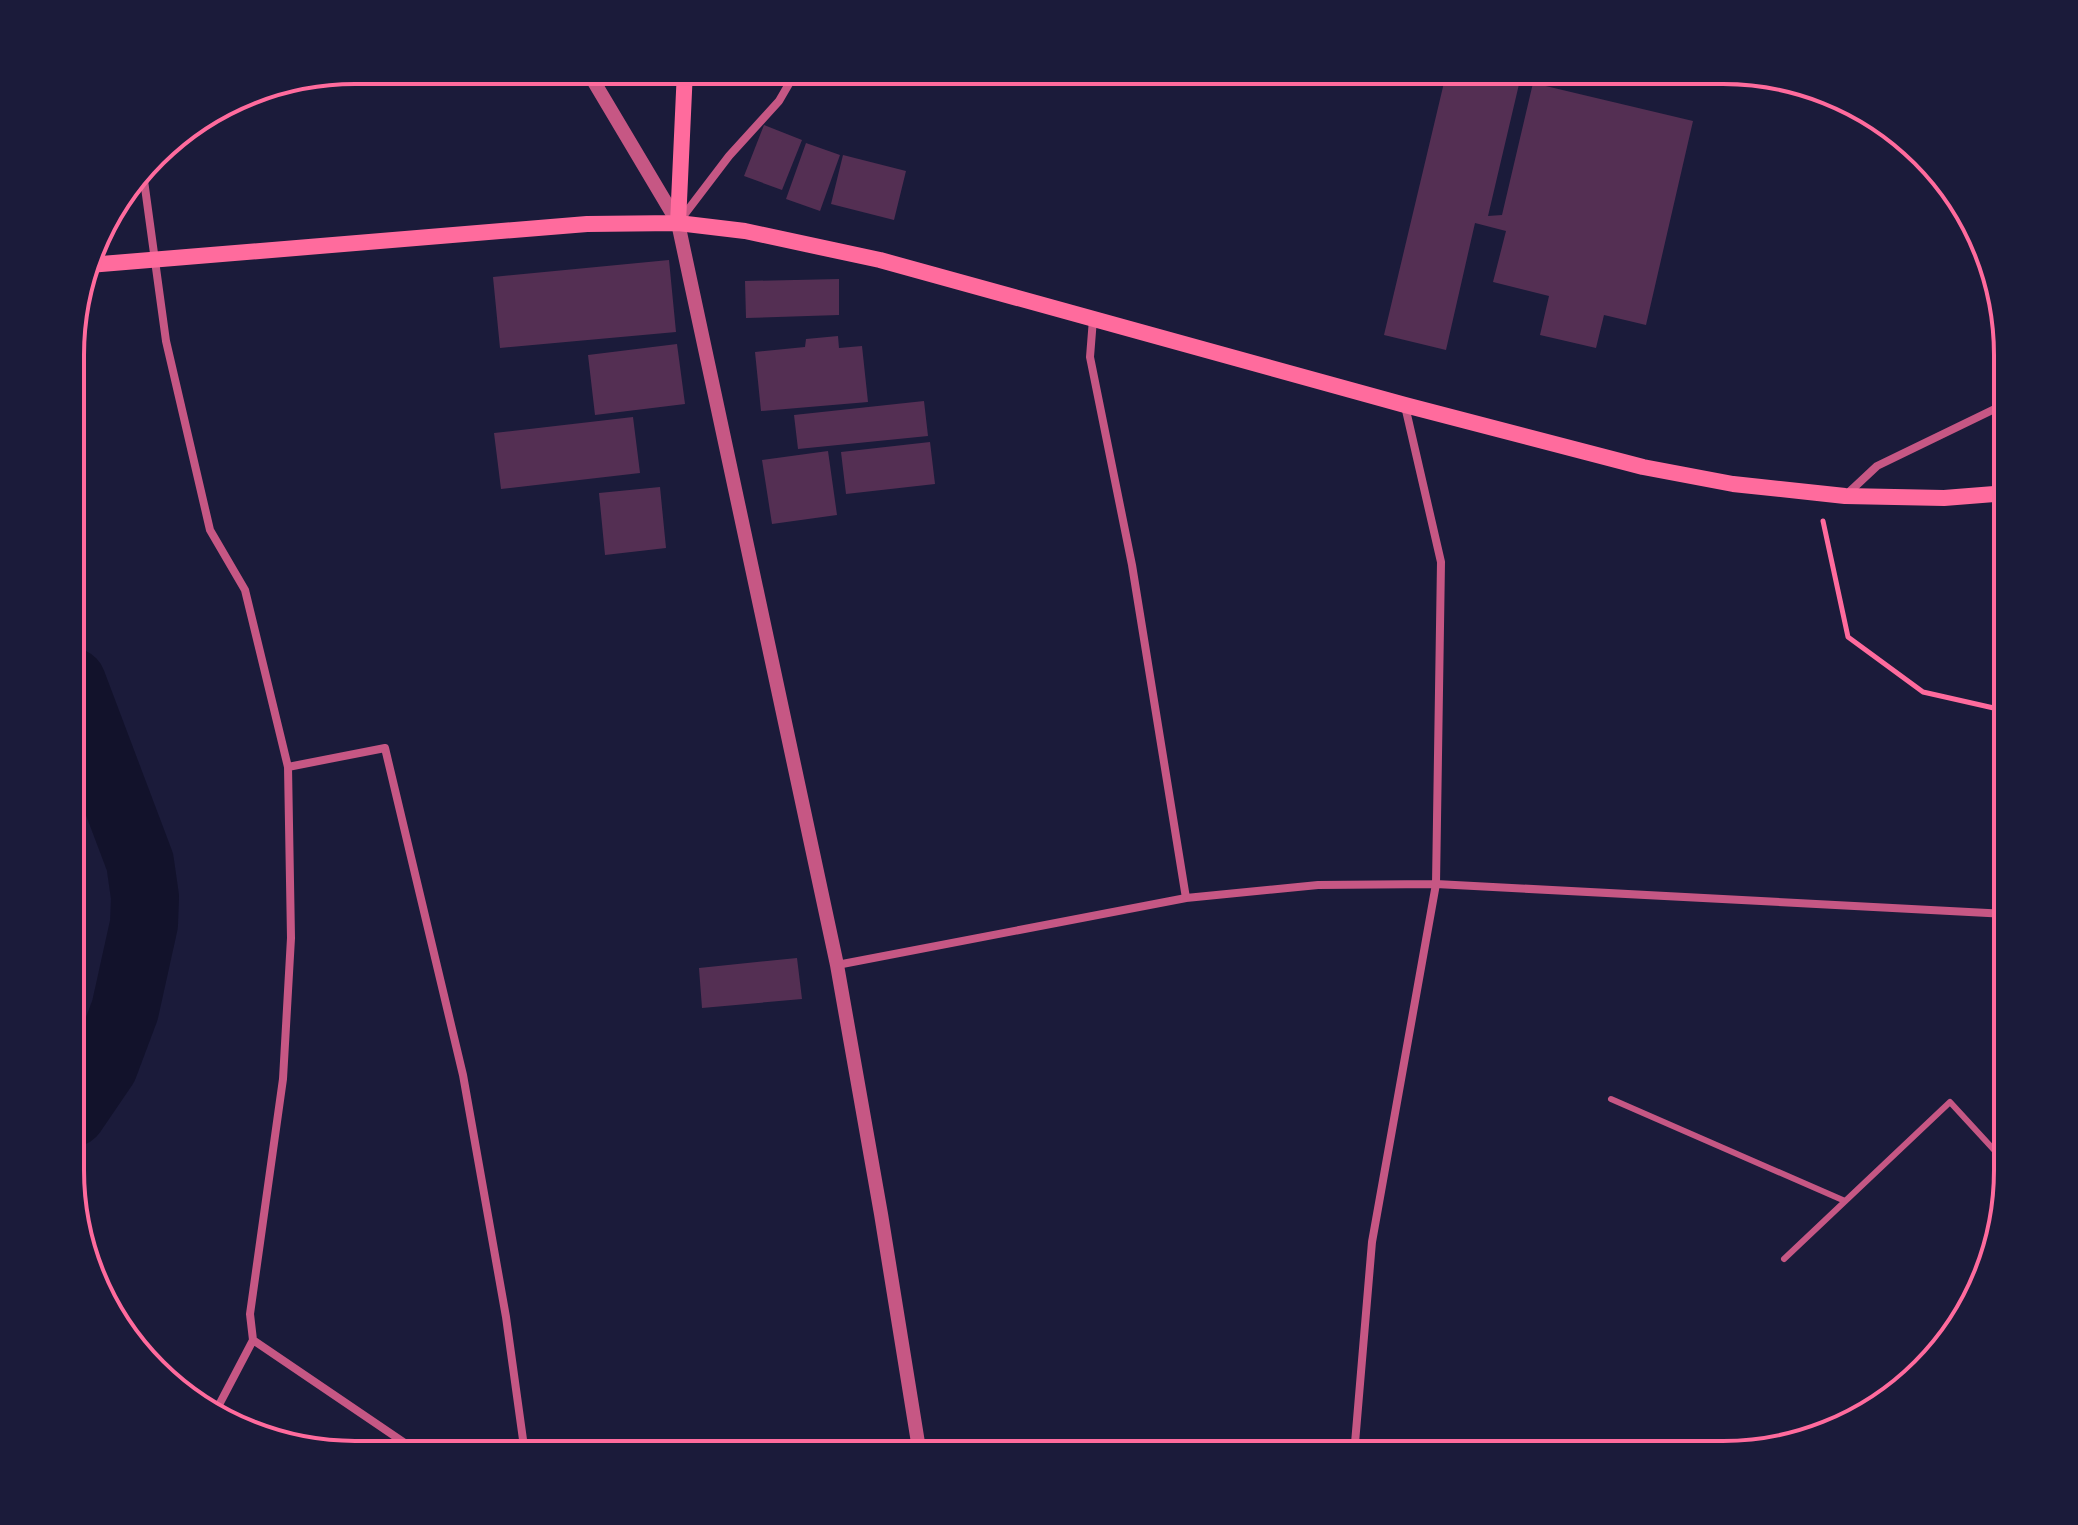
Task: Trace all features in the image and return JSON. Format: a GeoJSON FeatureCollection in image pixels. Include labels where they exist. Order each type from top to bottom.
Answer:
{"type":"FeatureCollection","features":[{"type":"Feature","properties":{"kind":"main road"},"geometry":{"type":"LineString","coordinates":[[678,223],[684,84]]}},
{"type":"Feature","properties":{"kind":"main road"},"geometry":{"type":"LineString","coordinates":[[100,264],[587,224],[678,223],[745,231],[819,245],[1643,467],[1733,484],[1845,496],[1944,498],[1993,494]]}},
{"type":"Feature","properties":{"kind":"street"},"geometry":{"type":"LineString","coordinates":[[595,84],[678,223],[837,965],[918,1440]]}},
{"type":"Feature","properties":{"kind":"street"},"geometry":{"type":"LineString","coordinates":[[678,223],[729,156],[779,101],[789,84]]}},
{"type":"Feature","properties":{"kind":"street"},"geometry":{"type":"LineString","coordinates":[[145,185],[166,341],[210,530],[245,590],[288,767],[291,938],[283,1079],[250,1314],[253,1340],[219,1404]]}},
{"type":"Feature","properties":{"kind":"street"},"geometry":{"type":"LineString","coordinates":[[1094,318],[1090,357],[1132,565],[1186,898]]}},
{"type":"Feature","properties":{"kind":"street"},"geometry":{"type":"LineString","coordinates":[[1355,1441],[1372,1242],[1436,884],[1441,562],[1405,405]]}},
{"type":"Feature","properties":{"kind":"street"},"geometry":{"type":"LineString","coordinates":[[1845,496],[1877,466],[1993,410]]}},
{"type":"Feature","properties":{"kind":"street"},"geometry":{"type":"LineString","coordinates":[[288,767],[385,748],[463,1075],[506,1317],[523,1440]]}},
{"type":"Feature","properties":{"kind":"street"},"geometry":{"type":"LineString","coordinates":[[837,965],[1186,898],[1318,885],[1436,884],[1993,913]]}},
{"type":"Feature","properties":{"kind":"street"},"geometry":{"type":"LineString","coordinates":[[253,1340],[400,1440]]}},
{"type":"Feature","properties":{"kind":"lane"},"geometry":{"type":"LineString","coordinates":[[1611,1099],[1845,1201]]}},
{"type":"Feature","properties":{"kind":"lane"},"geometry":{"type":"LineString","coordinates":[[1784,1259],[1950,1102],[1993,1149]]}},
{"type":"Feature","properties":{"kind":"path"},"geometry":{"type":"LineString","coordinates":[[1817,492],[1848,637],[1923,692],[1993,708]]}},
{"type":"Feature","properties":{"kind":"building"},"geometry":{"type":"Polygon","coordinates":[[[1443,85],[1519,85],[1488,216],[1502,215],[1533,85],[1693,121],[1646,325],[1604,315],[1596,348],[1540,335],[1549,296],[1493,282],[1506,231],[1475,223],[1446,350],[1384,335],[1443,85]]]}},
{"type":"Feature","properties":{"kind":"building"},"geometry":{"type":"Polygon","coordinates":[[[764,125],[802,140],[782,190],[744,176],[764,125]]]}},
{"type":"Feature","properties":{"kind":"building"},"geometry":{"type":"Polygon","coordinates":[[[806,143],[840,155],[820,211],[786,199],[806,143]]]}},
{"type":"Feature","properties":{"kind":"building"},"geometry":{"type":"Polygon","coordinates":[[[843,155],[906,171],[894,220],[831,204],[843,155]]]}},
{"type":"Feature","properties":{"kind":"building"},"geometry":{"type":"Polygon","coordinates":[[[669,260],[676,332],[500,348],[493,277],[669,260]]]}},
{"type":"Feature","properties":{"kind":"building"},"geometry":{"type":"Polygon","coordinates":[[[839,279],[839,315],[746,318],[745,281],[839,279]]]}},
{"type":"Feature","properties":{"kind":"building"},"geometry":{"type":"Polygon","coordinates":[[[838,336],[839,348],[862,346],[868,402],[761,411],[755,352],[805,347],[806,339],[838,336]]]}},
{"type":"Feature","properties":{"kind":"building"},"geometry":{"type":"Polygon","coordinates":[[[677,344],[685,404],[595,415],[588,355],[677,344]]]}},
{"type":"Feature","properties":{"kind":"building"},"geometry":{"type":"Polygon","coordinates":[[[924,401],[928,436],[798,449],[794,415],[924,401]]]}},
{"type":"Feature","properties":{"kind":"building"},"geometry":{"type":"Polygon","coordinates":[[[633,417],[640,473],[501,489],[494,433],[633,417]]]}},
{"type":"Feature","properties":{"kind":"building"},"geometry":{"type":"Polygon","coordinates":[[[930,442],[935,484],[846,494],[841,452],[930,442]]]}},
{"type":"Feature","properties":{"kind":"building"},"geometry":{"type":"Polygon","coordinates":[[[828,451],[837,515],[772,524],[762,460],[828,451]]]}},
{"type":"Feature","properties":{"kind":"building"},"geometry":{"type":"Polygon","coordinates":[[[660,487],[666,548],[605,555],[599,493],[660,487]]]}},
{"type":"Feature","properties":{"kind":"building"},"geometry":{"type":"Polygon","coordinates":[[[797,958],[802,999],[702,1008],[699,968],[797,958]]]}},
{"type":"Feature","properties":{"kind":"waterway"},"geometry":{"type":"LineString","coordinates":[[84,715],[140,862],[145,897],[144,924],[125,1010],[104,1066],[85,1094]]}}]}
